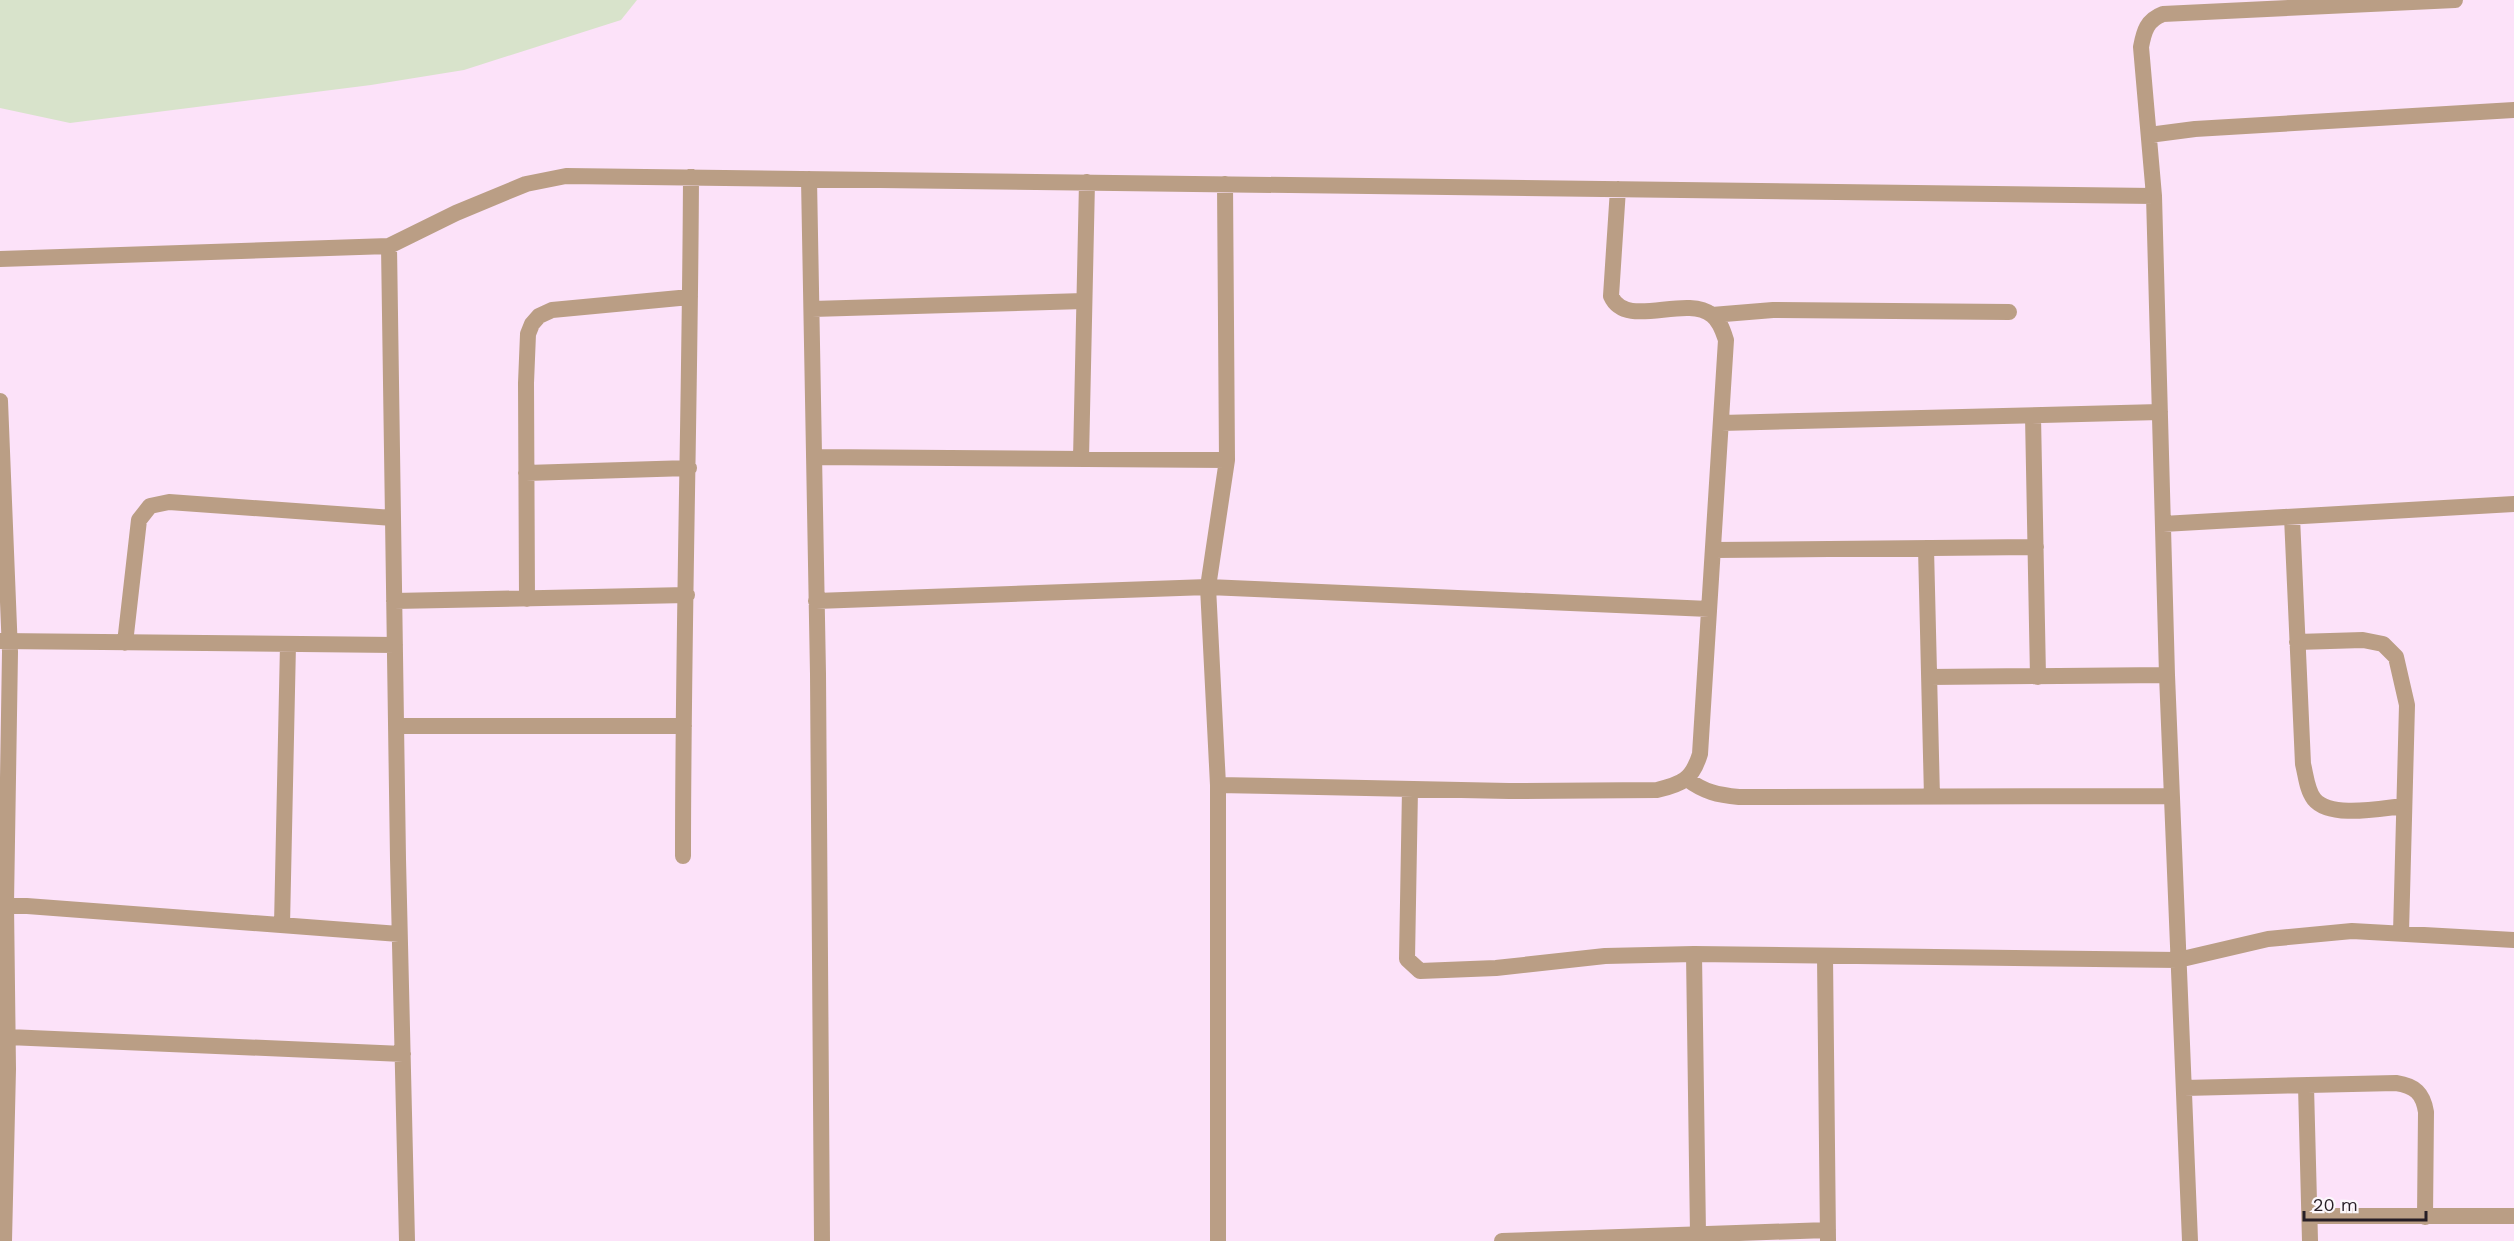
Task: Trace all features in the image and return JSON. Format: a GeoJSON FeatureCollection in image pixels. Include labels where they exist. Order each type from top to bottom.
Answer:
{"type":"FeatureCollection","features":[{"type":"Feature","properties":{"kind":"street"},"geometry":{"type":"LineString","coordinates":[[2190,1241],[2172,796],[2154,196],[2140,47],[2144,30],[2154,17],[2163,14],[2455,0]]}},
{"type":"Feature","properties":{"kind":"street"},"geometry":{"type":"LineString","coordinates":[[2149,135],[2195,129],[2514,110]]}},
{"type":"Feature","properties":{"kind":"street"},"geometry":{"type":"LineString","coordinates":[[0,259],[389,246],[526,184],[566,176],[2154,196]]}},
{"type":"Feature","properties":{"kind":"street"},"geometry":{"type":"LineString","coordinates":[[683,856],[691,177]]}},
{"type":"Feature","properties":{"kind":"street"},"geometry":{"type":"LineString","coordinates":[[810,179],[822,1241]]}},
{"type":"Feature","properties":{"kind":"street"},"geometry":{"type":"LineString","coordinates":[[1081,459],[1087,182]]}},
{"type":"Feature","properties":{"kind":"street"},"geometry":{"type":"LineString","coordinates":[[1218,1241],[1218,785],[1208,587],[1227,460],[1225,184]]}},
{"type":"Feature","properties":{"kind":"street"},"geometry":{"type":"LineString","coordinates":[[1618,189],[1611,296],[1620,309],[1634,311],[1687,308],[1712,315],[1773,310],[2009,312]]}},
{"type":"Feature","properties":{"kind":"street"},"geometry":{"type":"LineString","coordinates":[[389,246],[399,934],[407,1241]]}},
{"type":"Feature","properties":{"kind":"street"},"geometry":{"type":"LineString","coordinates":[[527,598],[528,334],[532,324],[540,316],[552,310],[690,297]]}},
{"type":"Feature","properties":{"kind":"street"},"geometry":{"type":"LineString","coordinates":[[812,309],[1084,301]]}},
{"type":"Feature","properties":{"kind":"street"},"geometry":{"type":"LineString","coordinates":[[1218,785],[1509,791],[1657,790],[1687,779],[1695,771],[1700,754],[1726,340],[1721,325],[1712,315]]}},
{"type":"Feature","properties":{"kind":"street"},"geometry":{"type":"LineString","coordinates":[[0,401],[5,641],[3,904],[8,1037],[4,1069],[4,1241]]}},
{"type":"Feature","properties":{"kind":"street"},"geometry":{"type":"LineString","coordinates":[[1721,423],[2160,412]]}},
{"type":"Feature","properties":{"kind":"street"},"geometry":{"type":"LineString","coordinates":[[2033,416],[2038,677]]}},
{"type":"Feature","properties":{"kind":"street"},"geometry":{"type":"LineString","coordinates":[[814,457],[1227,460]]}},
{"type":"Feature","properties":{"kind":"street"},"geometry":{"type":"LineString","coordinates":[[526,473],[689,468]]}},
{"type":"Feature","properties":{"kind":"street"},"geometry":{"type":"LineString","coordinates":[[125,642],[139,520],[150,506],[170,502],[393,518]]}},
{"type":"Feature","properties":{"kind":"street"},"geometry":{"type":"LineString","coordinates":[[2163,524],[2514,504]]}},
{"type":"Feature","properties":{"kind":"street"},"geometry":{"type":"LineString","coordinates":[[2292,517],[2303,764],[2308,789],[2315,801],[2339,811],[2404,806]]}},
{"type":"Feature","properties":{"kind":"street"},"geometry":{"type":"LineString","coordinates":[[1713,550],[2036,547]]}},
{"type":"Feature","properties":{"kind":"street"},"geometry":{"type":"LineString","coordinates":[[1926,548],[1932,797]]}},
{"type":"Feature","properties":{"kind":"street"},"geometry":{"type":"LineString","coordinates":[[816,601],[1208,587],[1709,609]]}},
{"type":"Feature","properties":{"kind":"street"},"geometry":{"type":"LineString","coordinates":[[394,601],[687,596]]}},
{"type":"Feature","properties":{"kind":"street"},"geometry":{"type":"LineString","coordinates":[[2297,642],[2363,640],[2383,644],[2396,657],[2407,705],[2401,933]]}},
{"type":"Feature","properties":{"kind":"street"},"geometry":{"type":"LineString","coordinates":[[5,641],[395,645]]}},
{"type":"Feature","properties":{"kind":"street"},"geometry":{"type":"LineString","coordinates":[[282,925],[288,644]]}},
{"type":"Feature","properties":{"kind":"street"},"geometry":{"type":"LineString","coordinates":[[1929,677],[2168,675]]}},
{"type":"Feature","properties":{"kind":"street"},"geometry":{"type":"LineString","coordinates":[[396,726],[684,726]]}},
{"type":"Feature","properties":{"kind":"street"},"geometry":{"type":"LineString","coordinates":[[1687,779],[1703,790],[1717,795],[1791,798],[2172,796]]}},
{"type":"Feature","properties":{"kind":"street"},"geometry":{"type":"LineString","coordinates":[[1410,789],[1407,959],[1420,971],[1496,968],[1605,956],[1694,954],[2178,960],[2268,939],[2352,931],[2514,940]]}},
{"type":"Feature","properties":{"kind":"street"},"geometry":{"type":"LineString","coordinates":[[3,904],[399,934]]}},
{"type":"Feature","properties":{"kind":"street"},"geometry":{"type":"LineString","coordinates":[[1694,954],[1698,1234]]}},
{"type":"Feature","properties":{"kind":"street"},"geometry":{"type":"LineString","coordinates":[[1502,1240],[1698,1234],[1828,1236],[1826,956]]}},
{"type":"Feature","properties":{"kind":"street"},"geometry":{"type":"LineString","coordinates":[[8,1037],[403,1054]]}},
{"type":"Feature","properties":{"kind":"street"},"geometry":{"type":"LineString","coordinates":[[2184,1088],[2396,1083],[2408,1085],[2418,1091],[2424,1099],[2426,1112],[2424,1216]]}},
{"type":"Feature","properties":{"kind":"street"},"geometry":{"type":"LineString","coordinates":[[2306,1086],[2310,1241]]}},
{"type":"Feature","properties":{"kind":"street"},"geometry":{"type":"LineString","coordinates":[[2310,1216],[2514,1216]]}},
{"type":"Feature","properties":{"kind":"green space"},"geometry":{"type":"Polygon","coordinates":[[[0,0],[637,0],[621,20],[464,70],[371,85],[70,123],[0,108],[0,0]]]}}]}
